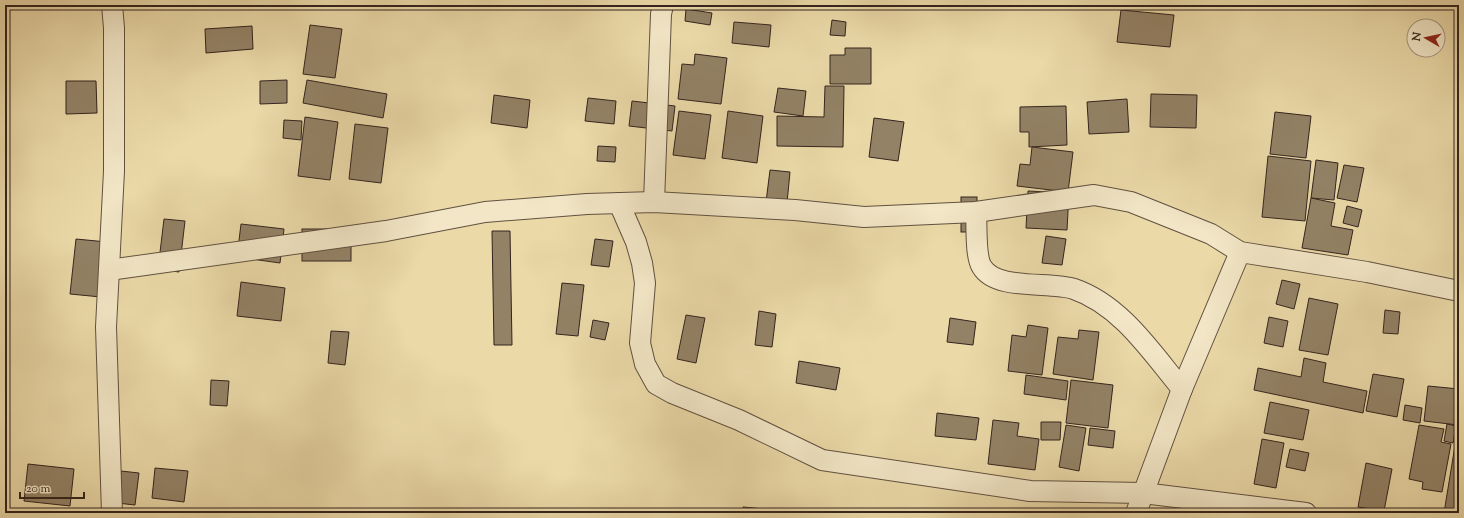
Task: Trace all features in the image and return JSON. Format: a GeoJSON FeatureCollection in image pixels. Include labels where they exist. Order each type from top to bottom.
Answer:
{"type":"FeatureCollection","features":[{"type":"Feature","properties":{"kind":"street"},"geometry":{"type":"LineString","coordinates":[[112,5],[114,28],[114,171],[106,327],[112,513]]}},
{"type":"Feature","properties":{"kind":"street"},"geometry":{"type":"LineString","coordinates":[[654,202],[661,14],[663,5]]}},
{"type":"Feature","properties":{"kind":"street"},"geometry":{"type":"LineString","coordinates":[[110,270],[386,231],[485,212],[654,202],[795,210],[864,217],[976,212],[1094,195],[1131,202],[1210,234],[1240,252],[1367,272],[1459,291]]}},
{"type":"Feature","properties":{"kind":"street"},"geometry":{"type":"LineString","coordinates":[[619,203],[636,242],[642,263],[645,283],[640,343],[645,364],[656,384],[672,393],[739,420],[822,460],[1030,490],[1143,493],[1306,513]]}},
{"type":"Feature","properties":{"kind":"street"},"geometry":{"type":"LineString","coordinates":[[976,212],[981,266],[989,274],[1008,282],[1074,288],[1101,303],[1125,321],[1182,389]]}},
{"type":"Feature","properties":{"kind":"street"},"geometry":{"type":"LineString","coordinates":[[1136,513],[1182,389],[1240,252]]}},
{"type":"Feature","properties":{"kind":"building"},"geometry":{"type":"Polygon","coordinates":[[[686,9],[712,13],[710,25],[685,21],[686,9]]]}},
{"type":"Feature","properties":{"kind":"building"},"geometry":{"type":"Polygon","coordinates":[[[1121,10],[1174,15],[1170,47],[1117,42],[1121,10]]]}},
{"type":"Feature","properties":{"kind":"building"},"geometry":{"type":"Polygon","coordinates":[[[832,20],[846,22],[845,36],[830,35],[832,20]]]}},
{"type":"Feature","properties":{"kind":"building"},"geometry":{"type":"Polygon","coordinates":[[[734,22],[771,25],[769,47],[732,43],[734,22]]]}},
{"type":"Feature","properties":{"kind":"building"},"geometry":{"type":"Polygon","coordinates":[[[310,25],[342,29],[335,78],[303,74],[310,25]]]}},
{"type":"Feature","properties":{"kind":"building"},"geometry":{"type":"Polygon","coordinates":[[[252,26],[253,49],[206,53],[205,29],[252,26]]]}},
{"type":"Feature","properties":{"kind":"building"},"geometry":{"type":"Polygon","coordinates":[[[845,48],[871,48],[871,84],[830,84],[830,55],[845,55],[845,48]]]}},
{"type":"Feature","properties":{"kind":"building"},"geometry":{"type":"Polygon","coordinates":[[[695,54],[727,58],[721,104],[678,99],[682,64],[694,65],[695,54]]]}},
{"type":"Feature","properties":{"kind":"building"},"geometry":{"type":"Polygon","coordinates":[[[287,80],[287,103],[260,104],[260,81],[287,80]]]}},
{"type":"Feature","properties":{"kind":"building"},"geometry":{"type":"Polygon","coordinates":[[[307,80],[387,94],[383,118],[303,103],[307,80]]]}},
{"type":"Feature","properties":{"kind":"building"},"geometry":{"type":"Polygon","coordinates":[[[66,81],[96,81],[97,113],[66,114],[66,81]]]}},
{"type":"Feature","properties":{"kind":"building"},"geometry":{"type":"Polygon","coordinates":[[[825,86],[844,86],[843,147],[777,146],[777,116],[824,117],[825,86]]]}},
{"type":"Feature","properties":{"kind":"building"},"geometry":{"type":"Polygon","coordinates":[[[778,88],[806,91],[803,116],[774,112],[778,88]]]}},
{"type":"Feature","properties":{"kind":"building"},"geometry":{"type":"Polygon","coordinates":[[[1151,94],[1197,95],[1196,128],[1150,127],[1151,94]]]}},
{"type":"Feature","properties":{"kind":"building"},"geometry":{"type":"Polygon","coordinates":[[[494,95],[530,100],[527,128],[491,123],[494,95]]]}},
{"type":"Feature","properties":{"kind":"building"},"geometry":{"type":"Polygon","coordinates":[[[588,98],[616,101],[614,124],[585,121],[588,98]]]}},
{"type":"Feature","properties":{"kind":"building"},"geometry":{"type":"Polygon","coordinates":[[[1127,99],[1129,132],[1089,134],[1087,102],[1127,99]]]}},
{"type":"Feature","properties":{"kind":"building"},"geometry":{"type":"Polygon","coordinates":[[[632,101],[675,106],[672,131],[629,126],[632,101]]]}},
{"type":"Feature","properties":{"kind":"building"},"geometry":{"type":"Polygon","coordinates":[[[1066,106],[1067,145],[1029,147],[1029,132],[1020,132],[1020,107],[1066,106]]]}},
{"type":"Feature","properties":{"kind":"building"},"geometry":{"type":"Polygon","coordinates":[[[679,111],[711,115],[705,159],[673,155],[679,111]]]}},
{"type":"Feature","properties":{"kind":"building"},"geometry":{"type":"Polygon","coordinates":[[[728,111],[763,116],[757,163],[722,158],[728,111]]]}},
{"type":"Feature","properties":{"kind":"building"},"geometry":{"type":"Polygon","coordinates":[[[1275,112],[1311,116],[1306,158],[1270,154],[1275,112]]]}},
{"type":"Feature","properties":{"kind":"building"},"geometry":{"type":"Polygon","coordinates":[[[305,117],[338,122],[330,180],[298,176],[305,117]]]}},
{"type":"Feature","properties":{"kind":"building"},"geometry":{"type":"Polygon","coordinates":[[[874,118],[904,122],[898,161],[869,157],[874,118]]]}},
{"type":"Feature","properties":{"kind":"building"},"geometry":{"type":"Polygon","coordinates":[[[284,120],[302,121],[301,140],[283,138],[284,120]]]}},
{"type":"Feature","properties":{"kind":"building"},"geometry":{"type":"Polygon","coordinates":[[[355,124],[388,128],[381,183],[349,179],[355,124]]]}},
{"type":"Feature","properties":{"kind":"building"},"geometry":{"type":"Polygon","coordinates":[[[598,146],[616,147],[615,162],[597,161],[598,146]]]}},
{"type":"Feature","properties":{"kind":"building"},"geometry":{"type":"Polygon","coordinates":[[[1032,147],[1073,152],[1068,192],[1017,186],[1020,164],[1030,165],[1032,147]]]}},
{"type":"Feature","properties":{"kind":"building"},"geometry":{"type":"Polygon","coordinates":[[[1268,156],[1311,161],[1305,221],[1262,217],[1268,156]]]}},
{"type":"Feature","properties":{"kind":"building"},"geometry":{"type":"Polygon","coordinates":[[[1316,160],[1338,163],[1334,200],[1311,198],[1316,160]]]}},
{"type":"Feature","properties":{"kind":"building"},"geometry":{"type":"Polygon","coordinates":[[[1344,165],[1364,168],[1357,202],[1337,198],[1344,165]]]}},
{"type":"Feature","properties":{"kind":"building"},"geometry":{"type":"Polygon","coordinates":[[[770,170],[790,172],[787,203],[766,202],[770,170]]]}},
{"type":"Feature","properties":{"kind":"building"},"geometry":{"type":"Polygon","coordinates":[[[1028,191],[1069,193],[1067,230],[1026,228],[1028,191]]]}},
{"type":"Feature","properties":{"kind":"building"},"geometry":{"type":"Polygon","coordinates":[[[961,197],[977,197],[977,232],[961,232],[961,197]]]}},
{"type":"Feature","properties":{"kind":"building"},"geometry":{"type":"Polygon","coordinates":[[[1311,198],[1335,203],[1331,226],[1353,230],[1348,255],[1302,248],[1311,198]]]}},
{"type":"Feature","properties":{"kind":"building"},"geometry":{"type":"Polygon","coordinates":[[[1347,206],[1362,210],[1358,227],[1343,223],[1347,206]]]}},
{"type":"Feature","properties":{"kind":"building"},"geometry":{"type":"Polygon","coordinates":[[[164,219],[185,221],[179,272],[158,269],[164,219]]]}},
{"type":"Feature","properties":{"kind":"building"},"geometry":{"type":"Polygon","coordinates":[[[241,224],[284,229],[280,263],[237,257],[241,224]]]}},
{"type":"Feature","properties":{"kind":"building"},"geometry":{"type":"Polygon","coordinates":[[[302,229],[351,229],[351,261],[302,261],[302,229]]]}},
{"type":"Feature","properties":{"kind":"building"},"geometry":{"type":"Polygon","coordinates":[[[492,231],[510,231],[512,345],[494,345],[492,231]]]}},
{"type":"Feature","properties":{"kind":"building"},"geometry":{"type":"Polygon","coordinates":[[[1046,236],[1066,239],[1062,265],[1042,263],[1046,236]]]}},
{"type":"Feature","properties":{"kind":"building"},"geometry":{"type":"Polygon","coordinates":[[[76,239],[107,242],[101,297],[70,294],[76,239]]]}},
{"type":"Feature","properties":{"kind":"building"},"geometry":{"type":"Polygon","coordinates":[[[595,239],[613,241],[609,267],[591,265],[595,239]]]}},
{"type":"Feature","properties":{"kind":"building"},"geometry":{"type":"Polygon","coordinates":[[[1282,280],[1300,284],[1294,309],[1276,304],[1282,280]]]}},
{"type":"Feature","properties":{"kind":"building"},"geometry":{"type":"Polygon","coordinates":[[[241,282],[285,288],[281,321],[237,316],[241,282]]]}},
{"type":"Feature","properties":{"kind":"building"},"geometry":{"type":"Polygon","coordinates":[[[562,283],[584,285],[578,336],[556,334],[562,283]]]}},
{"type":"Feature","properties":{"kind":"building"},"geometry":{"type":"Polygon","coordinates":[[[1309,298],[1338,304],[1328,355],[1299,350],[1309,298]]]}},
{"type":"Feature","properties":{"kind":"building"},"geometry":{"type":"Polygon","coordinates":[[[1385,310],[1400,312],[1398,334],[1383,333],[1385,310]]]}},
{"type":"Feature","properties":{"kind":"building"},"geometry":{"type":"Polygon","coordinates":[[[759,311],[776,314],[772,347],[755,345],[759,311]]]}},
{"type":"Feature","properties":{"kind":"building"},"geometry":{"type":"Polygon","coordinates":[[[686,315],[705,318],[696,363],[677,359],[686,315]]]}},
{"type":"Feature","properties":{"kind":"building"},"geometry":{"type":"Polygon","coordinates":[[[1269,317],[1288,321],[1283,347],[1264,343],[1269,317]]]}},
{"type":"Feature","properties":{"kind":"building"},"geometry":{"type":"Polygon","coordinates":[[[950,318],[976,322],[973,345],[947,342],[950,318]]]}},
{"type":"Feature","properties":{"kind":"building"},"geometry":{"type":"Polygon","coordinates":[[[593,320],[609,323],[605,340],[590,337],[593,320]]]}},
{"type":"Feature","properties":{"kind":"building"},"geometry":{"type":"Polygon","coordinates":[[[1028,325],[1048,328],[1042,375],[1008,371],[1012,335],[1026,337],[1028,325]]]}},
{"type":"Feature","properties":{"kind":"building"},"geometry":{"type":"Polygon","coordinates":[[[1079,330],[1099,332],[1093,380],[1053,374],[1058,337],[1078,339],[1079,330]]]}},
{"type":"Feature","properties":{"kind":"building"},"geometry":{"type":"Polygon","coordinates":[[[331,331],[349,332],[345,365],[328,363],[331,331]]]}},
{"type":"Feature","properties":{"kind":"building"},"geometry":{"type":"Polygon","coordinates":[[[1304,358],[1326,363],[1323,382],[1367,391],[1363,413],[1254,390],[1258,368],[1301,377],[1304,358]]]}},
{"type":"Feature","properties":{"kind":"building"},"geometry":{"type":"Polygon","coordinates":[[[799,361],[840,368],[836,390],[796,383],[799,361]]]}},
{"type":"Feature","properties":{"kind":"building"},"geometry":{"type":"Polygon","coordinates":[[[1373,374],[1404,379],[1397,417],[1366,411],[1373,374]]]}},
{"type":"Feature","properties":{"kind":"building"},"geometry":{"type":"Polygon","coordinates":[[[1026,375],[1068,381],[1066,400],[1024,394],[1026,375]]]}},
{"type":"Feature","properties":{"kind":"building"},"geometry":{"type":"Polygon","coordinates":[[[211,380],[229,381],[227,406],[210,405],[211,380]]]}},
{"type":"Feature","properties":{"kind":"building"},"geometry":{"type":"Polygon","coordinates":[[[1071,380],[1113,385],[1108,428],[1066,423],[1071,380]]]}},
{"type":"Feature","properties":{"kind":"building"},"geometry":{"type":"Polygon","coordinates":[[[1428,386],[1459,389],[1458,425],[1424,421],[1428,386]]]}},
{"type":"Feature","properties":{"kind":"building"},"geometry":{"type":"Polygon","coordinates":[[[1270,402],[1309,410],[1303,440],[1264,433],[1270,402]]]}},
{"type":"Feature","properties":{"kind":"building"},"geometry":{"type":"Polygon","coordinates":[[[1405,405],[1422,408],[1420,423],[1403,420],[1405,405]]]}},
{"type":"Feature","properties":{"kind":"building"},"geometry":{"type":"Polygon","coordinates":[[[937,413],[979,418],[976,440],[935,436],[937,413]]]}},
{"type":"Feature","properties":{"kind":"building"},"geometry":{"type":"Polygon","coordinates":[[[993,420],[1019,423],[1017,436],[1039,439],[1035,470],[988,464],[993,420]]]}},
{"type":"Feature","properties":{"kind":"building"},"geometry":{"type":"Polygon","coordinates":[[[1459,421],[1459,513],[1444,513],[1459,421]]]}},
{"type":"Feature","properties":{"kind":"building"},"geometry":{"type":"Polygon","coordinates":[[[1041,422],[1061,422],[1060,440],[1041,440],[1041,422]]]}},
{"type":"Feature","properties":{"kind":"building"},"geometry":{"type":"Polygon","coordinates":[[[1447,424],[1456,426],[1453,443],[1444,441],[1447,424]]]}},
{"type":"Feature","properties":{"kind":"building"},"geometry":{"type":"Polygon","coordinates":[[[1066,425],[1086,428],[1079,471],[1059,467],[1066,425]]]}},
{"type":"Feature","properties":{"kind":"building"},"geometry":{"type":"Polygon","coordinates":[[[1419,425],[1444,429],[1441,442],[1451,444],[1442,492],[1422,489],[1423,482],[1409,479],[1419,425]]]}},
{"type":"Feature","properties":{"kind":"building"},"geometry":{"type":"Polygon","coordinates":[[[1090,428],[1115,431],[1113,448],[1088,445],[1090,428]]]}},
{"type":"Feature","properties":{"kind":"building"},"geometry":{"type":"Polygon","coordinates":[[[1262,439],[1284,443],[1276,488],[1254,484],[1262,439]]]}},
{"type":"Feature","properties":{"kind":"building"},"geometry":{"type":"Polygon","coordinates":[[[1290,449],[1309,453],[1305,471],[1286,467],[1290,449]]]}},
{"type":"Feature","properties":{"kind":"building"},"geometry":{"type":"Polygon","coordinates":[[[1366,463],[1392,469],[1384,511],[1358,507],[1366,463]]]}},
{"type":"Feature","properties":{"kind":"building"},"geometry":{"type":"Polygon","coordinates":[[[28,464],[74,469],[70,506],[24,501],[28,464]]]}},
{"type":"Feature","properties":{"kind":"building"},"geometry":{"type":"Polygon","coordinates":[[[155,468],[188,471],[184,502],[152,498],[155,468]]]}},
{"type":"Feature","properties":{"kind":"building"},"geometry":{"type":"Polygon","coordinates":[[[112,470],[139,473],[135,505],[108,502],[112,470]]]}},
{"type":"Feature","properties":{"kind":"building"},"geometry":{"type":"Polygon","coordinates":[[[743,507],[765,509],[765,513],[743,513],[743,507]]]}}]}
